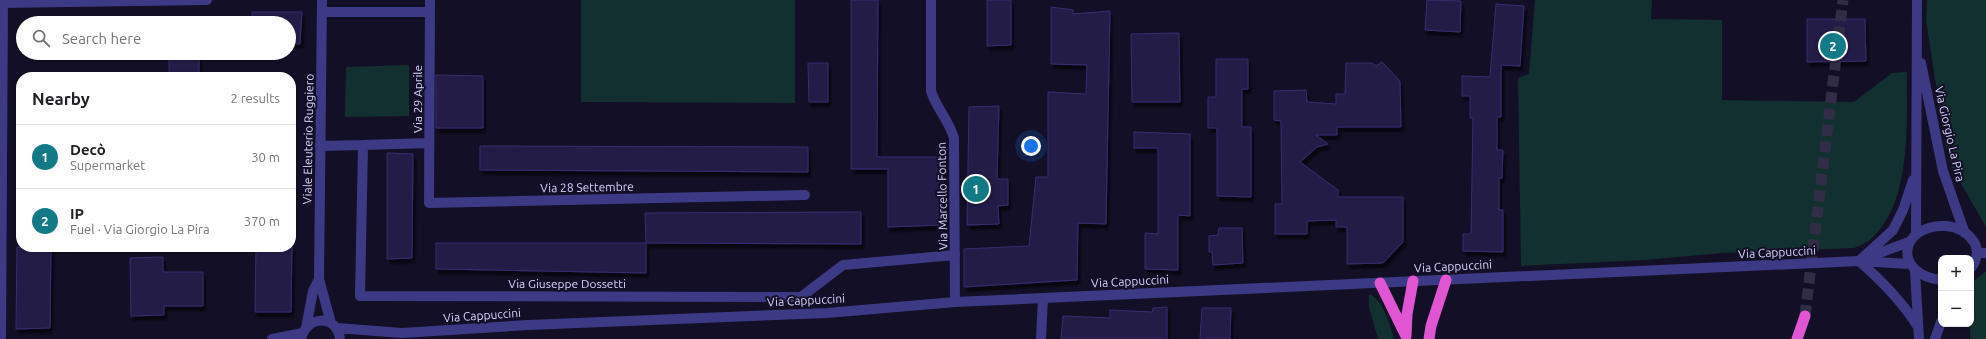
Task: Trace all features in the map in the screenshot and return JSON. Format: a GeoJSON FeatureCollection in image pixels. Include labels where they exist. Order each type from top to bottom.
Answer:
{"type":"FeatureCollection","features":[{"type":"Feature","properties":{"kind":"highway"},"geometry":{"type":"LineString","coordinates":[[1429,339],[1431,326],[1446,280]]}},
{"type":"Feature","properties":{"kind":"highway"},"geometry":{"type":"LineString","coordinates":[[1406,338],[1407,314],[1413,281]]}},
{"type":"Feature","properties":{"kind":"highway"},"geometry":{"type":"LineString","coordinates":[[1380,283],[1406,338]]}},
{"type":"Feature","properties":{"kind":"highway"},"geometry":{"type":"LineString","coordinates":[[1797,339],[1805,316]]}},
{"type":"Feature","properties":{"kind":"street"},"geometry":{"type":"LineString","coordinates":[[1,339],[2,2],[207,0]]}},
{"type":"Feature","properties":{"kind":"street","name":"Viale Eleuterio Ruggiero"},"geometry":{"type":"LineString","coordinates":[[322,0],[319,279],[334,326],[340,339]]}},
{"type":"Feature","properties":{"kind":"street","name":"Via 29 Aprile"},"geometry":{"type":"LineString","coordinates":[[363,145],[429,143],[430,0]]}},
{"type":"Feature","properties":{"kind":"street","name":"Via Marcello Fonton"},"geometry":{"type":"LineString","coordinates":[[931,0],[931,91],[935,104],[950,125],[954,138],[955,302]]}},
{"type":"Feature","properties":{"kind":"street","name":"Via Giorgio La Pira"},"geometry":{"type":"LineString","coordinates":[[1916,234],[1917,0]]}},
{"type":"Feature","properties":{"kind":"street"},"geometry":{"type":"LineString","coordinates":[[322,12],[430,12]]}},
{"type":"Feature","properties":{"kind":"street","name":"Via Giorgio La Pira"},"geometry":{"type":"LineString","coordinates":[[1916,42],[1943,171],[1964,231]]}},
{"type":"Feature","properties":{"kind":"street","name":"Via 28 Settembre"},"geometry":{"type":"LineString","coordinates":[[429,143],[429,203],[805,195]]}},
{"type":"Feature","properties":{"kind":"street"},"geometry":{"type":"LineString","coordinates":[[320,146],[363,145]]}},
{"type":"Feature","properties":{"kind":"street","name":"Via Giuseppe Dossetti"},"geometry":{"type":"LineString","coordinates":[[363,145],[360,296],[801,297],[843,265],[955,255]]}},
{"type":"Feature","properties":{"kind":"street","name":"Via Giorgio La Pira"},"geometry":{"type":"LineString","coordinates":[[1859,261],[1894,230],[1904,210],[1916,170]]}},
{"type":"Feature","properties":{"kind":"street"},"geometry":{"type":"LineString","coordinates":[[1919,339],[1912,267],[1906,255],[1909,242],[1916,234],[1925,229],[1936,226],[1951,226],[1970,235],[1982,253],[1974,265]]}},
{"type":"Feature","properties":{"kind":"street","name":"Via Cappuccini"},"geometry":{"type":"LineString","coordinates":[[1859,261],[1909,242]]}},
{"type":"Feature","properties":{"kind":"street"},"geometry":{"type":"LineString","coordinates":[[1859,261],[1888,287],[1906,307],[1918,327]]}},
{"type":"Feature","properties":{"kind":"street","name":"Via Cappuccini"},"geometry":{"type":"LineString","coordinates":[[272,339],[303,333],[315,322],[326,321],[334,326],[402,333],[528,325],[827,313],[955,302],[1859,261],[1912,267],[1924,276],[1938,279]]}},
{"type":"Feature","properties":{"kind":"street","name":"Viale Eleuterio Ruggiero"},"geometry":{"type":"LineString","coordinates":[[303,333],[313,291],[319,279]]}},
{"type":"Feature","properties":{"kind":"street"},"geometry":{"type":"LineString","coordinates":[[1041,339],[1043,298]]}},
{"type":"Feature","properties":{"kind":"street"},"geometry":{"type":"LineString","coordinates":[[1935,339],[1939,327]]}},
{"type":"Feature","properties":{"kind":"street","name":"Via Cappuccini"},"geometry":{"type":"LineString","coordinates":[[382,339],[402,333]]}},
{"type":"Feature","properties":{"kind":"green space"},"geometry":{"type":"Polygon","coordinates":[[[581,0],[795,0],[795,103],[581,102],[581,0]]]}},
{"type":"Feature","properties":{"kind":"green space"},"geometry":{"type":"Polygon","coordinates":[[[1535,0],[1652,0],[1651,19],[1722,20],[1722,100],[1854,102],[1892,73],[1907,72],[1907,115],[1904,161],[1894,205],[1884,224],[1870,240],[1854,248],[1722,253],[1645,260],[1521,266],[1518,78],[1529,74],[1535,0]]]}},
{"type":"Feature","properties":{"kind":"green space"},"geometry":{"type":"Polygon","coordinates":[[[1927,0],[1986,0],[1986,227],[1951,166],[1945,144],[1926,20],[1927,0]]]}},
{"type":"Feature","properties":{"kind":"green space"},"geometry":{"type":"Polygon","coordinates":[[[409,65],[409,116],[345,117],[346,67],[409,65]]]}},
{"type":"Feature","properties":{"kind":"green space"},"geometry":{"type":"Polygon","coordinates":[[[1986,271],[1986,339],[1970,339],[1970,327],[1974,327],[1974,281],[1986,271]]]}},
{"type":"Feature","properties":{"kind":"green space"},"geometry":{"type":"Polygon","coordinates":[[[1369,294],[1379,302],[1386,314],[1394,339],[1378,339],[1369,307],[1369,294]]]}},
{"type":"Feature","properties":{"kind":"building"},"geometry":{"type":"Polygon","coordinates":[[[851,0],[878,0],[877,157],[943,157],[944,225],[888,227],[888,169],[851,169],[851,0]]]}},
{"type":"Feature","properties":{"kind":"building"},"geometry":{"type":"Polygon","coordinates":[[[987,0],[1011,0],[1011,45],[987,46],[987,0]]]}},
{"type":"Feature","properties":{"kind":"building"},"geometry":{"type":"Polygon","coordinates":[[[1427,0],[1461,1],[1460,32],[1425,30],[1427,0]]]}},
{"type":"Feature","properties":{"kind":"building"},"geometry":{"type":"Polygon","coordinates":[[[1496,4],[1524,6],[1520,66],[1501,65],[1501,117],[1497,117],[1497,150],[1503,150],[1502,178],[1499,178],[1499,210],[1503,210],[1503,252],[1463,251],[1463,234],[1471,234],[1473,118],[1470,118],[1470,96],[1462,96],[1462,76],[1490,77],[1496,4]]]}},
{"type":"Feature","properties":{"kind":"building"},"geometry":{"type":"Polygon","coordinates":[[[1051,7],[1073,10],[1073,14],[1110,11],[1106,224],[1078,223],[1077,280],[964,287],[964,249],[1029,246],[1036,177],[1048,177],[1048,92],[1086,94],[1087,65],[1051,64],[1051,7]]]}},
{"type":"Feature","properties":{"kind":"building"},"geometry":{"type":"Polygon","coordinates":[[[252,12],[302,12],[300,44],[296,44],[296,16],[252,16],[252,12]]]}},
{"type":"Feature","properties":{"kind":"building"},"geometry":{"type":"Polygon","coordinates":[[[1807,19],[1865,19],[1866,61],[1807,62],[1807,19]]]}},
{"type":"Feature","properties":{"kind":"building"},"geometry":{"type":"Polygon","coordinates":[[[1179,33],[1180,102],[1132,102],[1131,34],[1179,33]]]}},
{"type":"Feature","properties":{"kind":"building"},"geometry":{"type":"Polygon","coordinates":[[[1216,59],[1248,59],[1248,89],[1242,89],[1242,127],[1251,127],[1251,197],[1217,196],[1217,128],[1208,128],[1208,97],[1216,97],[1216,59]]]}},
{"type":"Feature","properties":{"kind":"building"},"geometry":{"type":"Polygon","coordinates":[[[169,60],[199,60],[199,72],[169,72],[169,60]]]}},
{"type":"Feature","properties":{"kind":"building"},"geometry":{"type":"Polygon","coordinates":[[[1382,62],[1400,81],[1401,127],[1337,127],[1337,135],[1316,135],[1328,144],[1317,147],[1300,162],[1338,190],[1338,197],[1403,197],[1403,242],[1383,263],[1347,264],[1347,227],[1336,227],[1336,220],[1307,221],[1307,234],[1275,234],[1275,204],[1282,204],[1281,121],[1274,120],[1274,91],[1306,90],[1307,102],[1336,104],[1336,94],[1345,94],[1346,63],[1372,63],[1376,66],[1382,62]]]}},
{"type":"Feature","properties":{"kind":"building"},"geometry":{"type":"Polygon","coordinates":[[[808,63],[828,63],[828,102],[809,102],[808,63]]]}},
{"type":"Feature","properties":{"kind":"building"},"geometry":{"type":"Polygon","coordinates":[[[436,75],[483,76],[483,128],[436,128],[436,75]]]}},
{"type":"Feature","properties":{"kind":"building"},"geometry":{"type":"Polygon","coordinates":[[[999,106],[997,179],[1008,179],[1008,205],[998,206],[999,224],[967,225],[969,107],[999,106]]]}},
{"type":"Feature","properties":{"kind":"building"},"geometry":{"type":"Polygon","coordinates":[[[1134,132],[1190,134],[1190,216],[1178,215],[1178,270],[1145,269],[1145,233],[1158,234],[1158,148],[1134,148],[1134,132]]]}},
{"type":"Feature","properties":{"kind":"building"},"geometry":{"type":"Polygon","coordinates":[[[480,146],[808,147],[808,172],[480,170],[480,146]]]}},
{"type":"Feature","properties":{"kind":"building"},"geometry":{"type":"Polygon","coordinates":[[[387,153],[413,154],[412,258],[387,259],[387,153]]]}},
{"type":"Feature","properties":{"kind":"building"},"geometry":{"type":"Polygon","coordinates":[[[861,212],[861,244],[646,243],[645,213],[861,212]]]}},
{"type":"Feature","properties":{"kind":"building"},"geometry":{"type":"Polygon","coordinates":[[[1219,228],[1242,228],[1243,263],[1213,265],[1212,252],[1209,252],[1209,236],[1218,235],[1219,228]]]}},
{"type":"Feature","properties":{"kind":"building"},"geometry":{"type":"Polygon","coordinates":[[[436,243],[646,243],[646,273],[436,269],[436,243]]]}},
{"type":"Feature","properties":{"kind":"building"},"geometry":{"type":"Polygon","coordinates":[[[17,252],[51,252],[50,328],[16,329],[17,252]]]}},
{"type":"Feature","properties":{"kind":"building"},"geometry":{"type":"Polygon","coordinates":[[[256,252],[292,252],[291,312],[255,312],[256,252]]]}},
{"type":"Feature","properties":{"kind":"building"},"geometry":{"type":"Polygon","coordinates":[[[163,257],[163,272],[203,272],[203,306],[164,306],[164,315],[131,316],[130,258],[163,257]]]}},
{"type":"Feature","properties":{"kind":"building"},"geometry":{"type":"Polygon","coordinates":[[[1167,307],[1167,339],[1061,339],[1063,316],[1110,318],[1110,310],[1152,312],[1153,308],[1167,307]]]}},
{"type":"Feature","properties":{"kind":"building"},"geometry":{"type":"Polygon","coordinates":[[[1202,308],[1231,308],[1230,339],[1200,339],[1202,308]]]}},
{"type":"Feature","properties":{"kind":"tunnel"},"geometry":{"type":"LineString","coordinates":[[1805,316],[1843,0]]}},
{"type":"Feature","properties":{"kind":"place","name":"IP"},"geometry":{"type":"Point","coordinates":[1833,46]}},
{"type":"Feature","properties":{"kind":"place","name":"Decò"},"geometry":{"type":"Point","coordinates":[976,189]}}]}
